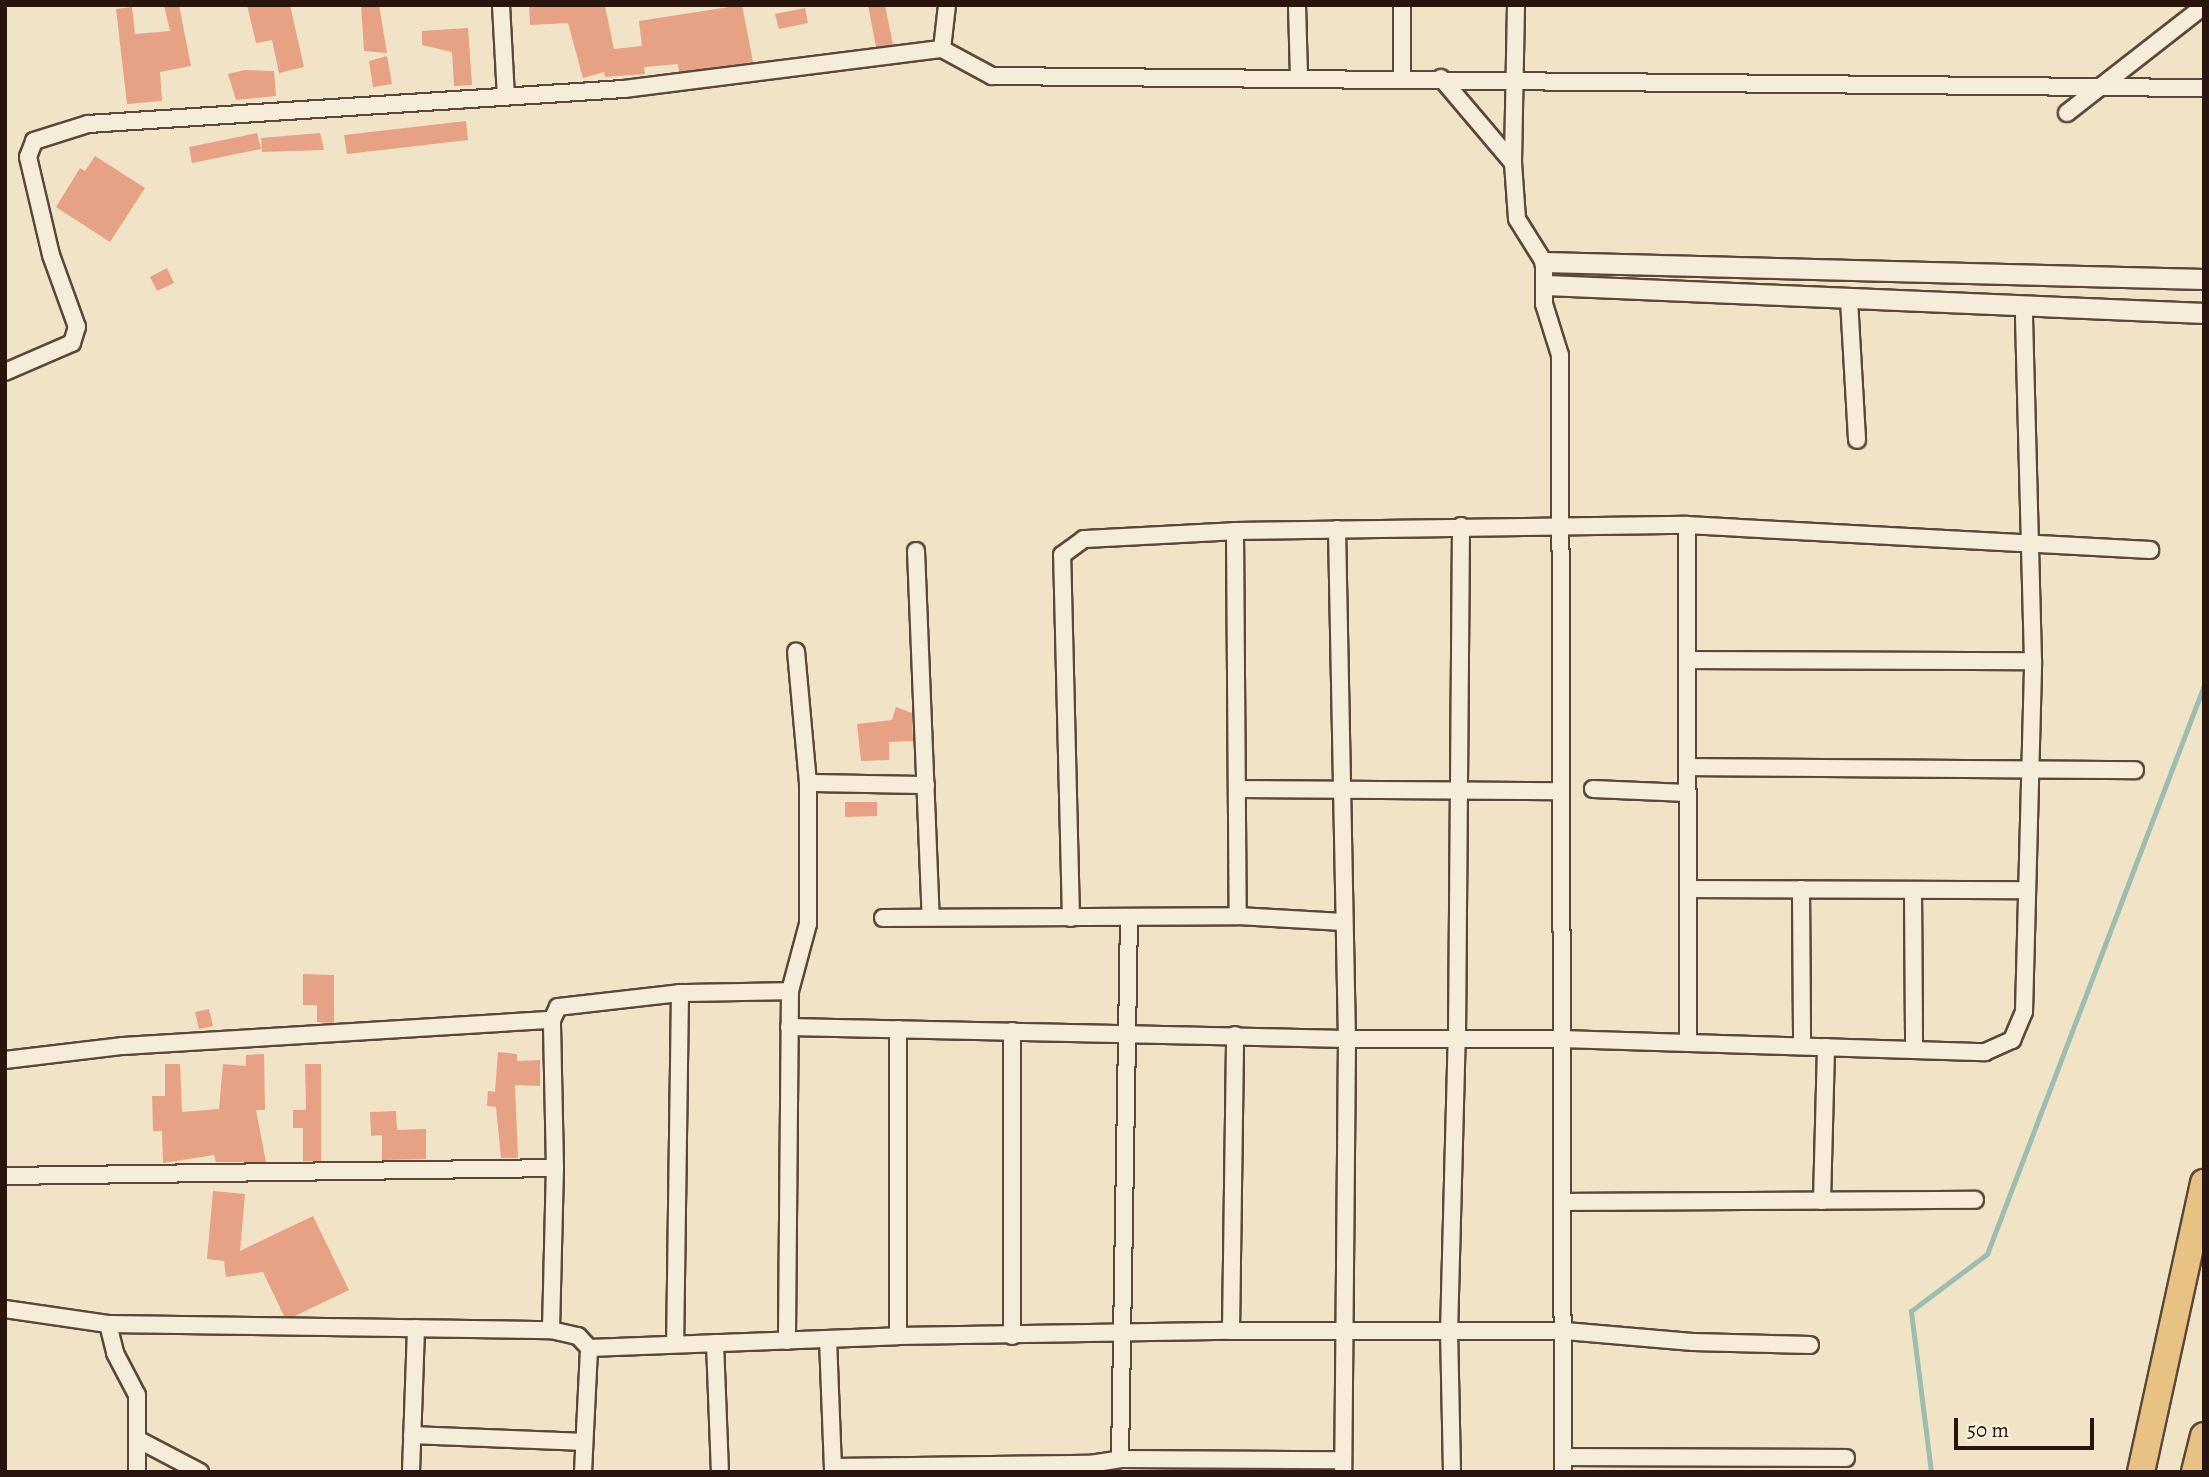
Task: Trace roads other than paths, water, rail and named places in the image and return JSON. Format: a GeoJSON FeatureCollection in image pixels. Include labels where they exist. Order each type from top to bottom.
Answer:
{"type":"FeatureCollection","features":[{"type":"Feature","properties":{"kind":"main road"},"geometry":{"type":"LineString","coordinates":[[2141,1472],[2204,1183]]}},
{"type":"Feature","properties":{"kind":"main road"},"geometry":{"type":"LineString","coordinates":[[2195,1472],[2204,1436]]}},
{"type":"Feature","properties":{"kind":"street"},"geometry":{"type":"LineString","coordinates":[[502,5],[506,96]]}},
{"type":"Feature","properties":{"kind":"street"},"geometry":{"type":"LineString","coordinates":[[942,49],[947,5]]}},
{"type":"Feature","properties":{"kind":"street"},"geometry":{"type":"LineString","coordinates":[[1297,5],[1300,76]]}},
{"type":"Feature","properties":{"kind":"street"},"geometry":{"type":"LineString","coordinates":[[1402,5],[1402,77]]}},
{"type":"Feature","properties":{"kind":"street"},"geometry":{"type":"LineString","coordinates":[[1516,5],[1513,163],[1517,219],[1544,262],[1544,304],[1560,355],[1561,1039],[1565,1331],[1563,1465],[1846,1458]]}},
{"type":"Feature","properties":{"kind":"street"},"geometry":{"type":"LineString","coordinates":[[2067,113],[2204,6]]}},
{"type":"Feature","properties":{"kind":"street"},"geometry":{"type":"LineString","coordinates":[[5,372],[57,353],[72,343],[77,327],[51,255],[28,157],[34,141],[88,124],[624,89],[942,49],[992,76],[1402,77],[2098,89],[2204,88]]}},
{"type":"Feature","properties":{"kind":"street"},"geometry":{"type":"LineString","coordinates":[[1441,78],[1513,163]]}},
{"type":"Feature","properties":{"kind":"street"},"geometry":{"type":"LineString","coordinates":[[1544,262],[2204,279]]}},
{"type":"Feature","properties":{"kind":"street"},"geometry":{"type":"LineString","coordinates":[[1546,285],[2024,308],[2204,313]]}},
{"type":"Feature","properties":{"kind":"street"},"geometry":{"type":"LineString","coordinates":[[1849,300],[1857,440]]}},
{"type":"Feature","properties":{"kind":"street"},"geometry":{"type":"LineString","coordinates":[[789,1027],[1348,1039],[1561,1039],[1985,1052],[2012,1040],[2024,1012],[2033,661],[2024,308]]}},
{"type":"Feature","properties":{"kind":"street"},"geometry":{"type":"LineString","coordinates":[[1071,918],[1062,555],[1084,539],[1235,531],[1560,524],[1686,525],[2032,541],[2150,550]]}},
{"type":"Feature","properties":{"kind":"street"},"geometry":{"type":"LineString","coordinates":[[1686,525],[1688,1043]]}},
{"type":"Feature","properties":{"kind":"street"},"geometry":{"type":"LineString","coordinates":[[1452,1472],[1449,1333],[1457,1037],[1461,526]]}},
{"type":"Feature","properties":{"kind":"street"},"geometry":{"type":"LineString","coordinates":[[828,1339],[834,1469],[1090,1468],[1120,1459],[1230,1465],[1343,1466],[1348,1039],[1343,922],[1337,529]]}},
{"type":"Feature","properties":{"kind":"street"},"geometry":{"type":"LineString","coordinates":[[1235,531],[1238,916]]}},
{"type":"Feature","properties":{"kind":"street"},"geometry":{"type":"LineString","coordinates":[[916,551],[931,917]]}},
{"type":"Feature","properties":{"kind":"street"},"geometry":{"type":"LineString","coordinates":[[787,1341],[790,990],[808,923],[808,783],[796,652]]}},
{"type":"Feature","properties":{"kind":"street"},"geometry":{"type":"LineString","coordinates":[[1687,660],[2033,661]]}},
{"type":"Feature","properties":{"kind":"street"},"geometry":{"type":"LineString","coordinates":[[1687,767],[2135,770]]}},
{"type":"Feature","properties":{"kind":"street"},"geometry":{"type":"LineString","coordinates":[[808,783],[926,785]]}},
{"type":"Feature","properties":{"kind":"street"},"geometry":{"type":"LineString","coordinates":[[1237,789],[1561,791]]}},
{"type":"Feature","properties":{"kind":"street"},"geometry":{"type":"LineString","coordinates":[[1593,789],[1688,793]]}},
{"type":"Feature","properties":{"kind":"street"},"geometry":{"type":"LineString","coordinates":[[1688,889],[2027,890]]}},
{"type":"Feature","properties":{"kind":"street"},"geometry":{"type":"LineString","coordinates":[[1801,890],[1802,1046]]}},
{"type":"Feature","properties":{"kind":"street"},"geometry":{"type":"LineString","coordinates":[[1913,890],[1914,1050]]}},
{"type":"Feature","properties":{"kind":"street"},"geometry":{"type":"LineString","coordinates":[[883,918],[1238,916],[1343,922]]}},
{"type":"Feature","properties":{"kind":"street"},"geometry":{"type":"LineString","coordinates":[[1120,1459],[1129,918]]}},
{"type":"Feature","properties":{"kind":"street"},"geometry":{"type":"LineString","coordinates":[[551,1331],[555,1168],[552,1020],[558,1007],[680,993],[790,990]]}},
{"type":"Feature","properties":{"kind":"street"},"geometry":{"type":"LineString","coordinates":[[675,1344],[680,993]]}},
{"type":"Feature","properties":{"kind":"street"},"geometry":{"type":"LineString","coordinates":[[5,1060],[123,1046],[552,1020]]}},
{"type":"Feature","properties":{"kind":"street"},"geometry":{"type":"LineString","coordinates":[[898,1029],[898,1336]]}},
{"type":"Feature","properties":{"kind":"street"},"geometry":{"type":"LineString","coordinates":[[1012,1031],[1012,1336]]}},
{"type":"Feature","properties":{"kind":"street"},"geometry":{"type":"LineString","coordinates":[[1231,1331],[1235,1035]]}},
{"type":"Feature","properties":{"kind":"street"},"geometry":{"type":"LineString","coordinates":[[1822,1201],[1826,1047]]}},
{"type":"Feature","properties":{"kind":"street"},"geometry":{"type":"LineString","coordinates":[[5,1176],[555,1168]]}},
{"type":"Feature","properties":{"kind":"street"},"geometry":{"type":"LineString","coordinates":[[1563,1202],[1975,1200]]}},
{"type":"Feature","properties":{"kind":"street"},"geometry":{"type":"LineString","coordinates":[[5,1309],[108,1324],[551,1331],[578,1336],[589,1348],[583,1472]]}},
{"type":"Feature","properties":{"kind":"street"},"geometry":{"type":"LineString","coordinates":[[108,1324],[115,1353],[137,1395],[139,1440],[136,1472]]}},
{"type":"Feature","properties":{"kind":"street"},"geometry":{"type":"LineString","coordinates":[[411,1472],[416,1328]]}},
{"type":"Feature","properties":{"kind":"street"},"geometry":{"type":"LineString","coordinates":[[589,1348],[898,1336],[1121,1335],[1231,1331],[1343,1334],[1565,1331],[1693,1342],[1810,1345]]}},
{"type":"Feature","properties":{"kind":"street"},"geometry":{"type":"LineString","coordinates":[[715,1343],[720,1472]]}},
{"type":"Feature","properties":{"kind":"street"},"geometry":{"type":"LineString","coordinates":[[412,1435],[584,1442]]}},
{"type":"Feature","properties":{"kind":"street"},"geometry":{"type":"LineString","coordinates":[[139,1440],[201,1472]]}},
{"type":"Feature","properties":{"kind":"waterway"},"geometry":{"type":"LineString","coordinates":[[1931,1472],[1911,1311],[1987,1254],[2204,685]]}}]}
